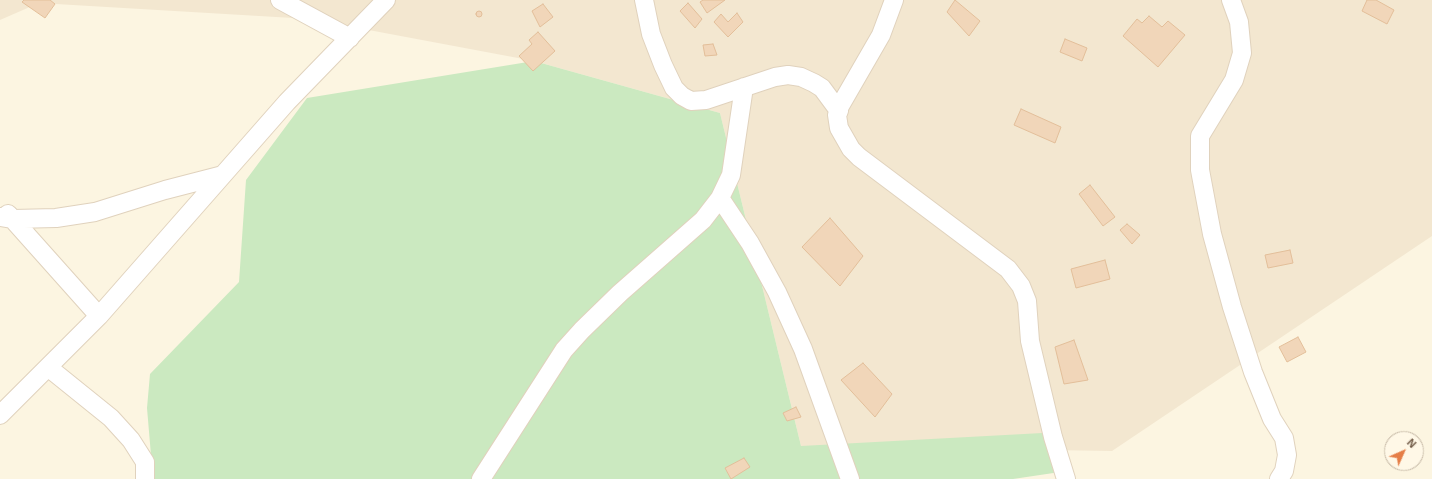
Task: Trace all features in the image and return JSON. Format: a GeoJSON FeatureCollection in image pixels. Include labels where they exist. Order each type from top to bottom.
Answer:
{"type":"FeatureCollection","features":[{"type":"Feature","properties":{"kind":"street"},"geometry":{"type":"LineString","coordinates":[[280,0],[350,38]]}},
{"type":"Feature","properties":{"kind":"street"},"geometry":{"type":"LineString","coordinates":[[0,415],[99,316],[287,102],[386,0]]}},
{"type":"Feature","properties":{"kind":"street"},"geometry":{"type":"LineString","coordinates":[[644,0],[650,34],[674,88],[682,96],[691,101],[706,100],[775,76],[788,75],[801,77],[822,88],[839,110]]}},
{"type":"Feature","properties":{"kind":"street"},"geometry":{"type":"LineString","coordinates":[[894,0],[881,35],[840,106],[837,115],[839,128],[851,149],[858,157],[1008,269],[1021,286],[1027,301],[1032,348],[1053,437],[1066,479]]}},
{"type":"Feature","properties":{"kind":"street"},"geometry":{"type":"LineString","coordinates":[[1231,0],[1239,22],[1242,53],[1234,80],[1200,136],[1200,170],[1212,234],[1232,307],[1253,372],[1272,419],[1284,438],[1287,455],[1284,471],[1279,479]]}},
{"type":"Feature","properties":{"kind":"street"},"geometry":{"type":"LineString","coordinates":[[481,479],[564,350],[620,293],[703,220],[720,198],[731,175],[744,87]]}},
{"type":"Feature","properties":{"kind":"street"},"geometry":{"type":"LineString","coordinates":[[6,218],[56,218],[95,212],[165,190],[223,175]]}},
{"type":"Feature","properties":{"kind":"street"},"geometry":{"type":"LineString","coordinates":[[720,198],[750,243],[800,342],[850,479]]}},
{"type":"Feature","properties":{"kind":"street"},"geometry":{"type":"LineString","coordinates":[[0,206],[6,218],[99,316]]}},
{"type":"Feature","properties":{"kind":"street"},"geometry":{"type":"LineString","coordinates":[[48,368],[111,418],[131,440],[144,462],[145,479]]}},
{"type":"Feature","properties":{"kind":"shaded area"},"geometry":{"type":"Polygon","coordinates":[[[0,0],[1432,0],[1432,236],[1112,451],[801,446],[720,113],[534,61],[310,19],[39,3],[0,20],[0,0]]]}},
{"type":"Feature","properties":{"kind":"green space"},"geometry":{"type":"Polygon","coordinates":[[[534,61],[720,113],[801,446],[1061,432],[1067,471],[1013,479],[153,479],[147,408],[150,374],[239,282],[246,180],[307,98],[534,61]]]}},
{"type":"Feature","properties":{"kind":"building"},"geometry":{"type":"Polygon","coordinates":[[[24,0],[50,0],[55,4],[45,18],[22,2],[24,0]]]}},
{"type":"Feature","properties":{"kind":"building"},"geometry":{"type":"Polygon","coordinates":[[[703,0],[725,0],[707,13],[700,2],[703,0]]]}},
{"type":"Feature","properties":{"kind":"building"},"geometry":{"type":"Polygon","coordinates":[[[955,0],[980,21],[969,36],[947,12],[955,0]]]}},
{"type":"Feature","properties":{"kind":"building"},"geometry":{"type":"Polygon","coordinates":[[[1367,0],[1376,0],[1394,10],[1387,24],[1362,11],[1367,0]]]}},
{"type":"Feature","properties":{"kind":"building"},"geometry":{"type":"Polygon","coordinates":[[[688,3],[702,19],[695,28],[680,11],[688,3]]]}},
{"type":"Feature","properties":{"kind":"building"},"geometry":{"type":"Polygon","coordinates":[[[543,4],[553,17],[540,27],[532,11],[543,4]]]}},
{"type":"Feature","properties":{"kind":"building"},"geometry":{"type":"Polygon","coordinates":[[[479,11],[482,14],[479,17],[476,14],[479,11]]]}},
{"type":"Feature","properties":{"kind":"building"},"geometry":{"type":"Polygon","coordinates":[[[737,13],[743,22],[728,37],[714,22],[721,14],[728,22],[737,13]]]}},
{"type":"Feature","properties":{"kind":"building"},"geometry":{"type":"Polygon","coordinates":[[[1149,16],[1162,27],[1168,21],[1185,35],[1158,67],[1123,36],[1137,19],[1142,23],[1149,16]]]}},
{"type":"Feature","properties":{"kind":"building"},"geometry":{"type":"Polygon","coordinates":[[[538,32],[555,51],[533,71],[519,56],[532,44],[529,40],[538,32]]]}},
{"type":"Feature","properties":{"kind":"building"},"geometry":{"type":"Polygon","coordinates":[[[1065,39],[1087,48],[1082,61],[1060,52],[1065,39]]]}},
{"type":"Feature","properties":{"kind":"building"},"geometry":{"type":"Polygon","coordinates":[[[713,44],[717,55],[705,56],[703,45],[713,44]]]}},
{"type":"Feature","properties":{"kind":"building"},"geometry":{"type":"Polygon","coordinates":[[[1021,109],[1061,127],[1055,143],[1014,125],[1021,109]]]}},
{"type":"Feature","properties":{"kind":"building"},"geometry":{"type":"Polygon","coordinates":[[[1090,185],[1115,217],[1103,226],[1079,194],[1090,185]]]}},
{"type":"Feature","properties":{"kind":"building"},"geometry":{"type":"Polygon","coordinates":[[[830,218],[863,256],[840,286],[802,247],[830,218]]]}},
{"type":"Feature","properties":{"kind":"building"},"geometry":{"type":"Polygon","coordinates":[[[1127,224],[1140,235],[1132,244],[1120,230],[1127,224]]]}},
{"type":"Feature","properties":{"kind":"building"},"geometry":{"type":"Polygon","coordinates":[[[1290,250],[1293,263],[1268,268],[1265,255],[1290,250]]]}},
{"type":"Feature","properties":{"kind":"building"},"geometry":{"type":"Polygon","coordinates":[[[1105,260],[1110,279],[1076,288],[1071,269],[1105,260]]]}},
{"type":"Feature","properties":{"kind":"building"},"geometry":{"type":"Polygon","coordinates":[[[1298,337],[1306,352],[1287,362],[1279,347],[1298,337]]]}},
{"type":"Feature","properties":{"kind":"building"},"geometry":{"type":"Polygon","coordinates":[[[1074,340],[1088,380],[1064,384],[1055,347],[1074,340]]]}},
{"type":"Feature","properties":{"kind":"building"},"geometry":{"type":"Polygon","coordinates":[[[863,363],[892,394],[875,417],[841,380],[863,363]]]}},
{"type":"Feature","properties":{"kind":"building"},"geometry":{"type":"Polygon","coordinates":[[[796,407],[801,417],[787,421],[783,413],[796,407]]]}},
{"type":"Feature","properties":{"kind":"building"},"geometry":{"type":"Polygon","coordinates":[[[744,458],[750,467],[731,479],[725,468],[744,458]]]}}]}
